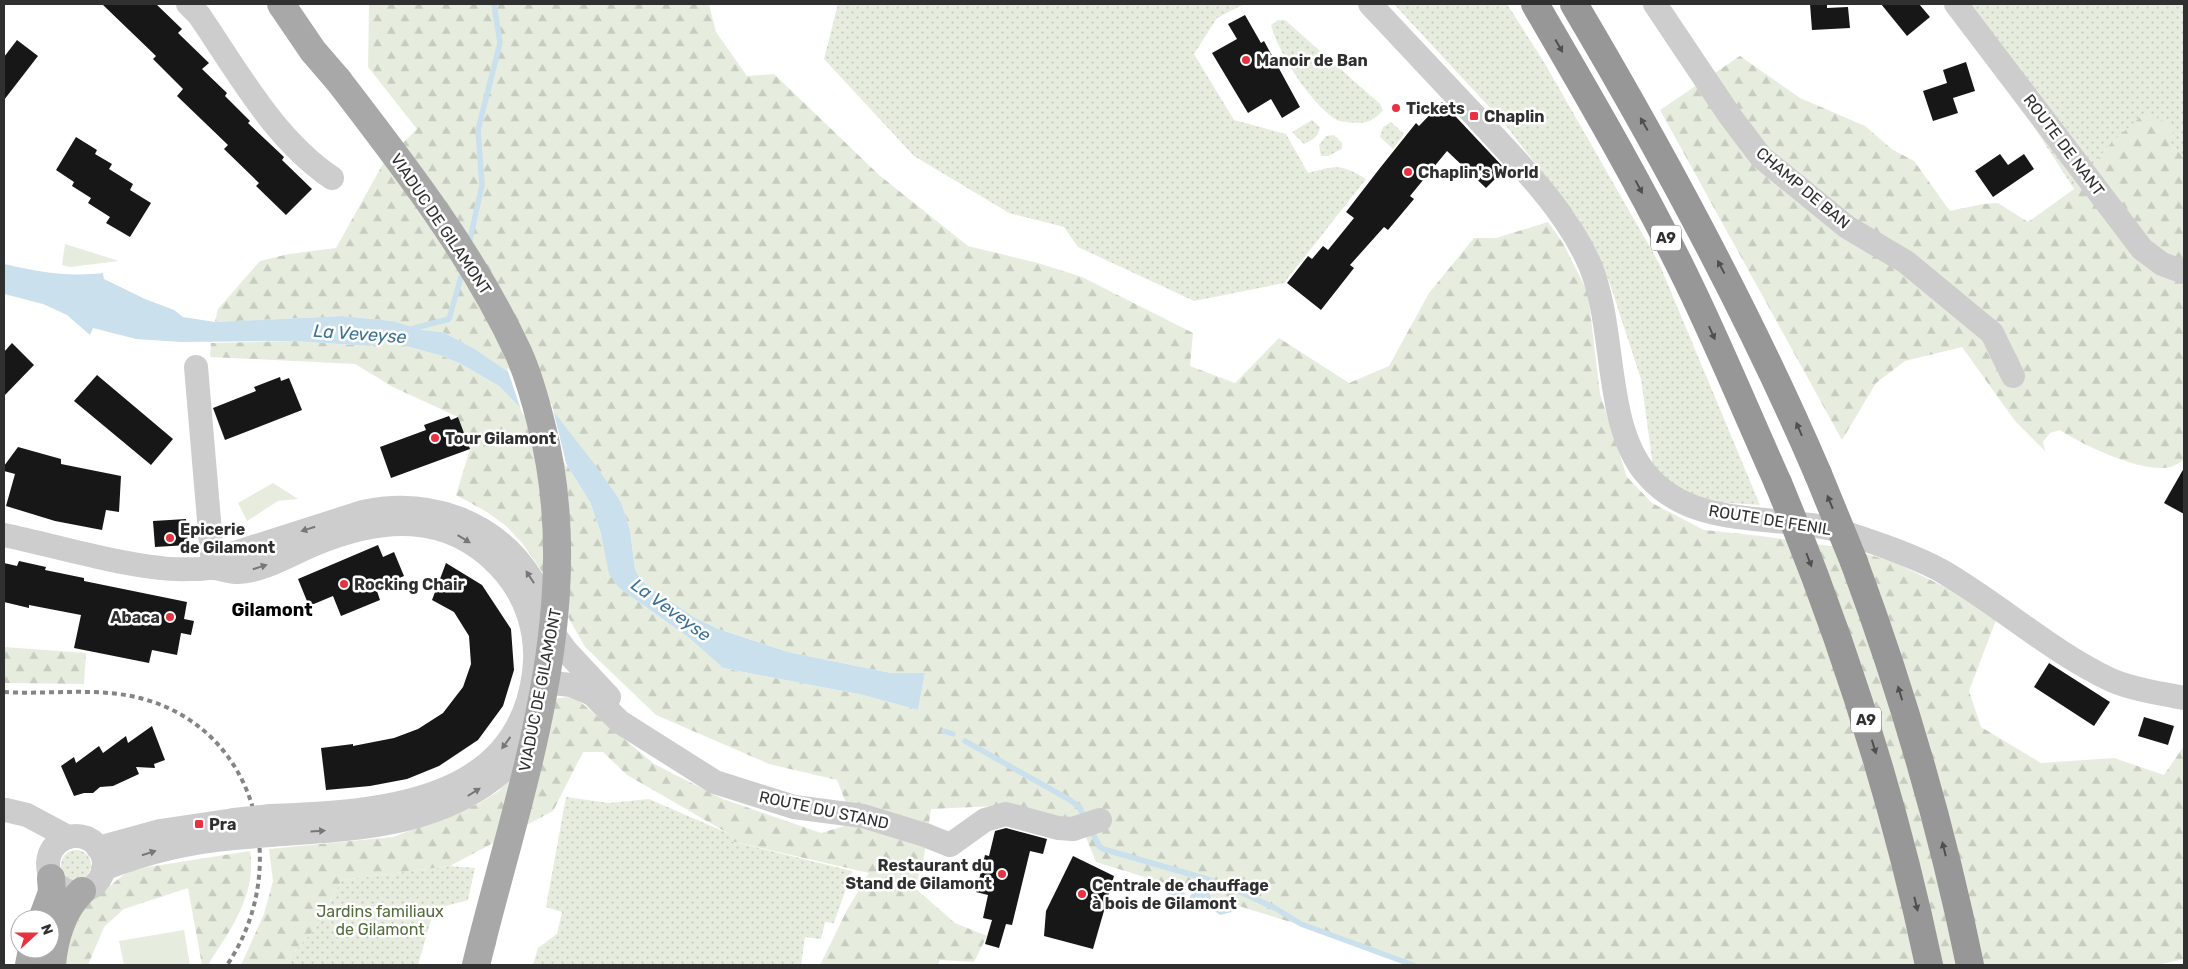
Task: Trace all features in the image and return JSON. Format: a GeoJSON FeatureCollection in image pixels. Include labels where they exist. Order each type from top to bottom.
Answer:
{"type":"FeatureCollection","features":[{"type":"Feature","properties":{"kind":"highway","name":"A9"},"geometry":{"type":"LineString","coordinates":[[1535,4],[1669,243],[1705,318],[1807,553],[1856,690],[1897,827],[1929,965]]}},
{"type":"Feature","properties":{"kind":"highway","name":"A9"},"geometry":{"type":"LineString","coordinates":[[1574,4],[1631,101],[1701,228],[1769,363],[1818,474],[1854,562],[1898,687],[1941,837],[1970,965]]}},
{"type":"Feature","properties":{"kind":"main road","name":"VIADUC DE GILAMONT"},"geometry":{"type":"LineString","coordinates":[[281,4],[312,51],[338,80],[428,200],[483,284],[519,354],[535,400],[547,444],[555,488],[559,578],[556,623],[536,728],[479,953]]}},
{"type":"Feature","properties":{"kind":"main road","name":"VIADUC DE GILAMONT"},"geometry":{"type":"LineString","coordinates":[[298,4],[338,80]]}},
{"type":"Feature","properties":{"kind":"main road"},"geometry":{"type":"LineString","coordinates":[[46,909],[52,892],[50,867]]}},
{"type":"Feature","properties":{"kind":"main road"},"geometry":{"type":"LineString","coordinates":[[52,965],[53,950],[67,911],[82,891]]}},
{"type":"Feature","properties":{"kind":"street"},"geometry":{"type":"LineString","coordinates":[[188,4],[199,15],[262,108],[311,164],[332,178]]}},
{"type":"Feature","properties":{"kind":"street","name":"ROUTE DE FENIL"},"geometry":{"type":"LineString","coordinates":[[1370,4],[1525,169],[1571,230],[1590,265],[1606,317],[1618,408],[1623,429],[1640,466],[1664,492],[1687,504],[1718,514],[1809,523],[1863,539],[1938,569],[1990,601],[2078,662],[2113,681],[2146,691],[2184,698]]}},
{"type":"Feature","properties":{"kind":"street","name":"CHAMP DE BAN"},"geometry":{"type":"LineString","coordinates":[[1655,4],[1730,116],[1761,157],[1848,227],[1906,262],[1992,333],[2013,376]]}},
{"type":"Feature","properties":{"kind":"street","name":"ROUTE DE NANT"},"geometry":{"type":"LineString","coordinates":[[1956,4],[2142,249],[2162,264],[2184,272]]}},
{"type":"Feature","properties":{"kind":"street"},"geometry":{"type":"LineString","coordinates":[[196,367],[213,567]]}},
{"type":"Feature","properties":{"kind":"street"},"geometry":{"type":"LineString","coordinates":[[213,567],[225,556],[363,512],[385,508],[427,509],[447,513],[490,534],[515,558],[531,578],[540,596],[553,633],[552,683],[541,723],[527,747],[495,778],[472,794],[415,818],[383,825],[270,825]]}},
{"type":"Feature","properties":{"kind":"street"},"geometry":{"type":"LineString","coordinates":[[4,535],[158,568],[213,567],[226,572],[242,572],[281,560],[333,537],[370,527],[406,523],[424,524],[439,527],[462,537],[484,552],[514,583],[530,618],[535,662],[531,694],[522,718],[504,747],[489,763],[440,791],[380,809],[270,825],[234,829],[160,831],[101,858]]}},
{"type":"Feature","properties":{"kind":"street","name":"ROUTE DU STAND"},"geometry":{"type":"LineString","coordinates":[[553,633],[567,652],[640,732]]}},
{"type":"Feature","properties":{"kind":"street","name":"ROUTE DU STAND"},"geometry":{"type":"LineString","coordinates":[[552,683],[584,688],[620,722],[640,732],[707,777],[731,788],[794,806],[863,816],[925,835],[950,845],[985,820],[1006,814],[1058,828],[1073,829],[1093,822]]}},
{"type":"Feature","properties":{"kind":"street"},"geometry":{"type":"LineString","coordinates":[[5,810],[27,815],[68,837],[85,838],[101,858],[96,883],[82,891],[72,892],[62,889],[31,831],[5,810]]}},
{"type":"Feature","properties":{"kind":"street"},"geometry":{"type":"LineString","coordinates":[[50,867],[55,846],[68,837]]}},
{"type":"Feature","properties":{"kind":"green space"},"geometry":{"type":"Polygon","coordinates":[[[369,4],[709,4],[716,32],[747,76],[774,74],[879,175],[968,246],[1038,263],[1082,277],[1193,333],[1190,366],[1235,383],[1279,338],[1349,383],[1389,366],[1429,293],[1474,238],[1496,238],[1548,222],[1563,243],[1588,293],[1600,394],[1627,477],[1652,503],[1704,530],[1851,549],[1896,563],[1951,590],[1996,620],[1969,691],[1981,727],[2041,763],[2114,758],[2164,775],[2184,746],[2184,959],[2158,965],[1413,965],[1297,924],[1096,862],[1085,835],[996,806],[931,809],[923,863],[915,888],[955,923],[987,936],[974,962],[940,960],[938,965],[820,965],[847,910],[869,873],[731,841],[731,835],[627,775],[603,752],[583,752],[553,811],[450,866],[342,880],[313,931],[282,965],[241,965],[264,914],[273,881],[269,849],[393,837],[478,804],[499,791],[519,764],[548,704],[558,698],[570,697],[578,700],[654,764],[723,799],[821,833],[854,823],[837,780],[769,764],[656,715],[585,647],[543,573],[523,544],[506,526],[487,512],[456,495],[470,449],[458,417],[393,387],[355,364],[210,357],[211,343],[293,341],[369,346],[392,342],[442,356],[461,364],[499,386],[540,428],[560,454],[590,502],[619,588],[688,637],[723,668],[863,695],[918,710],[925,673],[891,673],[788,652],[718,629],[694,617],[658,593],[641,580],[635,569],[630,530],[621,502],[539,393],[475,349],[443,332],[422,330],[393,321],[342,316],[215,322],[218,309],[260,261],[289,254],[336,248],[384,162],[417,129],[368,67],[369,4]]]}},
{"type":"Feature","properties":{"kind":"green space"},"geometry":{"type":"Polygon","coordinates":[[[838,4],[1244,4],[1217,18],[1194,54],[1234,120],[1286,134],[1308,173],[1338,167],[1350,170],[1366,179],[1284,283],[1194,301],[1078,247],[1064,227],[1009,213],[914,156],[824,59],[838,4]]]}},
{"type":"Feature","properties":{"kind":"green space"},"geometry":{"type":"Polygon","coordinates":[[[1394,4],[1507,4],[1544,62],[1659,263],[1760,505],[1716,502],[1677,490],[1653,466],[1641,379],[1609,281],[1578,218],[1503,122],[1394,4]]]}},
{"type":"Feature","properties":{"kind":"green space"},"geometry":{"type":"Polygon","coordinates":[[[1946,4],[2184,4],[2184,157],[2170,144],[2111,143],[2074,189],[2034,127],[1949,14],[1946,4]]]}},
{"type":"Feature","properties":{"kind":"green space"},"geometry":{"type":"Polygon","coordinates":[[[1278,20],[1285,20],[1380,104],[1383,110],[1379,115],[1366,122],[1352,123],[1336,120],[1325,111],[1305,89],[1288,63],[1271,25],[1278,20]]]}},
{"type":"Feature","properties":{"kind":"green space"},"geometry":{"type":"Polygon","coordinates":[[[1740,56],[1800,98],[1865,126],[1893,150],[1914,161],[1950,211],[1998,203],[2028,222],[2074,189],[2111,143],[2146,112],[2174,127],[2170,144],[2184,157],[2184,460],[2170,467],[2145,466],[2114,457],[2060,430],[2050,433],[2043,442],[2045,451],[2015,421],[1962,347],[1905,361],[1876,383],[1842,440],[1660,110],[1740,56]]]}},
{"type":"Feature","properties":{"kind":"green space"},"geometry":{"type":"Polygon","coordinates":[[[1312,120],[1320,127],[1318,133],[1315,138],[1304,144],[1292,132],[1312,120]]]}},
{"type":"Feature","properties":{"kind":"green space"},"geometry":{"type":"Polygon","coordinates":[[[1391,122],[1404,134],[1393,149],[1380,137],[1383,127],[1391,122]]]}},
{"type":"Feature","properties":{"kind":"green space"},"geometry":{"type":"Polygon","coordinates":[[[1334,135],[1342,143],[1342,149],[1328,156],[1321,156],[1319,145],[1326,136],[1334,135]]]}},
{"type":"Feature","properties":{"kind":"green space"},"geometry":{"type":"Polygon","coordinates":[[[65,244],[119,261],[70,267],[62,265],[65,244]]]}},
{"type":"Feature","properties":{"kind":"green space"},"geometry":{"type":"Polygon","coordinates":[[[273,483],[298,499],[278,501],[247,521],[238,503],[273,483]]]}},
{"type":"Feature","properties":{"kind":"green space"},"geometry":{"type":"Polygon","coordinates":[[[4,647],[86,653],[84,684],[4,683],[4,647]]]}},
{"type":"Feature","properties":{"kind":"green space"},"geometry":{"type":"Polygon","coordinates":[[[566,797],[609,803],[649,799],[732,835],[731,841],[852,871],[834,923],[825,922],[821,939],[805,937],[801,965],[533,965],[538,948],[557,934],[562,912],[546,907],[566,797]]]}},
{"type":"Feature","properties":{"kind":"green space"},"geometry":{"type":"Polygon","coordinates":[[[76,850],[87,854],[91,865],[87,876],[76,880],[65,876],[61,865],[65,854],[76,850]]]}},
{"type":"Feature","properties":{"kind":"green space"},"geometry":{"type":"Polygon","coordinates":[[[250,851],[250,882],[246,896],[226,937],[209,963],[212,965],[202,965],[188,888],[124,909],[104,927],[88,965],[60,965],[59,960],[84,908],[129,870],[250,851]]]}},
{"type":"Feature","properties":{"kind":"green space","name":"Jardins familiaux de Gilamont"},"geometry":{"type":"Polygon","coordinates":[[[450,866],[475,868],[468,900],[434,909],[418,965],[282,965],[313,931],[342,880],[450,866]]]}},
{"type":"Feature","properties":{"kind":"green space"},"geometry":{"type":"Polygon","coordinates":[[[184,930],[190,965],[124,965],[119,941],[184,930]]]}},
{"type":"Feature","properties":{"kind":"water","name":"La Veveyse"},"geometry":{"type":"Polygon","coordinates":[[[4,264],[53,273],[103,273],[104,279],[145,299],[174,310],[183,317],[215,322],[342,316],[393,321],[422,330],[443,332],[475,349],[539,393],[596,466],[621,502],[630,530],[635,569],[641,580],[694,617],[718,629],[788,652],[891,673],[925,673],[918,710],[863,695],[723,668],[688,637],[619,588],[609,574],[601,534],[590,502],[560,454],[540,428],[499,386],[461,364],[442,356],[392,342],[369,346],[293,341],[181,342],[136,339],[93,328],[90,335],[67,315],[43,304],[4,294],[4,264]]]}},
{"type":"Feature","properties":{"kind":"water"},"geometry":{"type":"Polygon","coordinates":[[[1173,880],[1186,895],[1182,903],[1168,898],[1167,887],[1173,880]]]}},
{"type":"Feature","properties":{"kind":"water"},"geometry":{"type":"Polygon","coordinates":[[[1195,890],[1209,893],[1213,902],[1227,901],[1232,912],[1220,915],[1209,907],[1193,908],[1189,901],[1190,896],[1195,890]]]}},
{"type":"Feature","properties":{"kind":"pier"},"geometry":{"type":"Polygon","coordinates":[[[507,368],[541,391],[552,405],[567,467],[522,413],[507,368]]]}},
{"type":"Feature","properties":{"kind":"building"},"geometry":{"type":"Polygon","coordinates":[[[102,4],[156,4],[182,29],[178,33],[209,63],[202,69],[227,93],[225,96],[250,121],[248,123],[284,157],[282,160],[312,189],[286,215],[256,186],[259,183],[224,149],[228,145],[177,96],[183,89],[153,59],[156,56],[102,4]]]}},
{"type":"Feature","properties":{"kind":"building"},"geometry":{"type":"Polygon","coordinates":[[[1810,4],[1827,4],[1827,8],[1848,7],[1850,28],[1812,30],[1810,4]]]}},
{"type":"Feature","properties":{"kind":"building"},"geometry":{"type":"Polygon","coordinates":[[[1881,4],[1919,4],[1930,17],[1907,36],[1881,4]]]}},
{"type":"Feature","properties":{"kind":"building","name":"Manoir de Ban"},"geometry":{"type":"Polygon","coordinates":[[[1245,15],[1261,43],[1264,41],[1300,107],[1282,118],[1271,99],[1248,113],[1212,53],[1237,39],[1228,24],[1245,15]]]}},
{"type":"Feature","properties":{"kind":"building"},"geometry":{"type":"Polygon","coordinates":[[[17,40],[38,56],[4,100],[4,57],[17,40]]]}},
{"type":"Feature","properties":{"kind":"building"},"geometry":{"type":"Polygon","coordinates":[[[1966,62],[1975,91],[1953,98],[1958,113],[1933,121],[1923,91],[1947,83],[1943,70],[1966,62]]]}},
{"type":"Feature","properties":{"kind":"building"},"geometry":{"type":"Polygon","coordinates":[[[1442,102],[1505,169],[1486,188],[1447,151],[1410,196],[1414,199],[1388,230],[1384,227],[1350,265],[1354,268],[1321,310],[1287,283],[1308,256],[1312,259],[1323,246],[1328,250],[1354,218],[1346,212],[1416,123],[1419,126],[1442,102]]]}},
{"type":"Feature","properties":{"kind":"building"},"geometry":{"type":"Polygon","coordinates":[[[76,137],[97,150],[95,154],[112,164],[109,169],[133,184],[130,190],[151,203],[130,237],[106,223],[110,217],[88,203],[91,198],[72,186],[74,182],[56,170],[76,137]]]}},
{"type":"Feature","properties":{"kind":"building"},"geometry":{"type":"Polygon","coordinates":[[[2000,154],[2008,165],[2024,154],[2034,169],[1993,197],[1975,171],[2000,154]]]}},
{"type":"Feature","properties":{"kind":"building"},"geometry":{"type":"Polygon","coordinates":[[[12,343],[34,365],[4,396],[4,352],[12,343]]]}},
{"type":"Feature","properties":{"kind":"building"},"geometry":{"type":"Polygon","coordinates":[[[97,375],[173,439],[151,465],[74,401],[97,375]]]}},
{"type":"Feature","properties":{"kind":"building"},"geometry":{"type":"Polygon","coordinates":[[[280,377],[281,381],[289,378],[302,410],[225,440],[213,408],[256,391],[254,387],[280,377]]]}},
{"type":"Feature","properties":{"kind":"building","name":"Tour Gilamont"},"geometry":{"type":"Polygon","coordinates":[[[449,416],[451,420],[458,417],[470,449],[391,478],[380,447],[426,430],[424,425],[449,416]]]}},
{"type":"Feature","properties":{"kind":"building"},"geometry":{"type":"Polygon","coordinates":[[[18,447],[61,459],[61,464],[121,476],[119,512],[106,510],[102,530],[55,521],[6,506],[15,474],[4,471],[4,466],[18,447]]]}},
{"type":"Feature","properties":{"kind":"building"},"geometry":{"type":"Polygon","coordinates":[[[2184,468],[2184,514],[2164,503],[2184,468]]]}},
{"type":"Feature","properties":{"kind":"building"},"geometry":{"type":"Polygon","coordinates":[[[186,519],[188,545],[155,547],[153,521],[186,519]]]}},
{"type":"Feature","properties":{"kind":"building","name":"Rocking Chair"},"geometry":{"type":"Polygon","coordinates":[[[378,545],[383,557],[394,552],[404,576],[376,588],[380,600],[341,616],[333,596],[309,606],[298,579],[378,545]]]}},
{"type":"Feature","properties":{"kind":"building"},"geometry":{"type":"Polygon","coordinates":[[[19,561],[46,567],[45,570],[84,578],[84,581],[187,602],[184,619],[194,621],[191,635],[181,633],[177,655],[152,650],[149,663],[74,648],[81,615],[29,605],[29,608],[4,602],[4,563],[17,566],[19,561]]]}},
{"type":"Feature","properties":{"kind":"building"},"geometry":{"type":"Polygon","coordinates":[[[446,563],[482,585],[511,629],[514,670],[503,706],[478,740],[439,766],[407,779],[370,786],[326,790],[321,748],[353,744],[353,746],[394,738],[418,729],[443,713],[463,687],[471,664],[469,636],[454,612],[432,600],[446,563]]]}},
{"type":"Feature","properties":{"kind":"building"},"geometry":{"type":"Polygon","coordinates":[[[2049,663],[2110,702],[2094,726],[2034,687],[2049,663]]]}},
{"type":"Feature","properties":{"kind":"building"},"geometry":{"type":"Polygon","coordinates":[[[2144,717],[2174,726],[2168,745],[2138,736],[2144,717]]]}},
{"type":"Feature","properties":{"kind":"building"},"geometry":{"type":"Polygon","coordinates":[[[152,726],[165,760],[154,764],[155,768],[136,767],[139,774],[113,786],[100,787],[93,793],[74,796],[61,766],[74,757],[76,763],[99,746],[103,753],[126,736],[128,743],[152,726]]]}},
{"type":"Feature","properties":{"kind":"building","name":"Restaurant du Stand de Gilamont"},"geometry":{"type":"Polygon","coordinates":[[[1006,828],[1047,839],[1043,854],[1030,851],[1012,925],[1006,924],[999,948],[985,944],[992,920],[983,918],[988,895],[976,892],[985,855],[989,856],[995,831],[1006,828]]]}},
{"type":"Feature","properties":{"kind":"building","name":"Centrale de chauffage à bois de Gilamont"},"geometry":{"type":"Polygon","coordinates":[[[1073,856],[1114,876],[1093,949],[1044,936],[1046,911],[1073,856]]]}},
{"type":"Feature","properties":{"kind":"waterway"},"geometry":{"type":"LineString","coordinates":[[469,244],[482,185],[478,130],[500,43],[494,4]]}},
{"type":"Feature","properties":{"kind":"waterway","name":"La Veveyse"},"geometry":{"type":"LineString","coordinates":[[411,329],[449,319],[463,270]]}},
{"type":"Feature","properties":{"kind":"waterway"},"geometry":{"type":"LineString","coordinates":[[944,731],[953,734]]}},
{"type":"Feature","properties":{"kind":"waterway"},"geometry":{"type":"LineString","coordinates":[[965,741],[1070,800],[1079,807],[1086,820]]}},
{"type":"Feature","properties":{"kind":"waterway"},"geometry":{"type":"LineString","coordinates":[[1090,828],[1099,846],[1103,849],[1207,879],[1275,908],[1301,924],[1413,965]]}},
{"type":"Feature","properties":{"kind":"railway"},"geometry":{"type":"LineString","coordinates":[[4,692],[112,693],[147,700],[186,718],[217,743],[239,775],[254,811],[260,850],[257,890],[246,929],[227,965]]}},
{"type":"Feature","properties":{"kind":"place","name":"Manoir de Ban"},"geometry":{"type":"Point","coordinates":[1246,60]}},
{"type":"Feature","properties":{"kind":"place","name":"Tickets"},"geometry":{"type":"Point","coordinates":[1396,108]}},
{"type":"Feature","properties":{"kind":"place","name":"Chaplin"},"geometry":{"type":"Point","coordinates":[1474,116]}},
{"type":"Feature","properties":{"kind":"place","name":"Chaplin's World"},"geometry":{"type":"Point","coordinates":[1408,172]}},
{"type":"Feature","properties":{"kind":"place","name":"Tour Gilamont"},"geometry":{"type":"Point","coordinates":[435,438]}},
{"type":"Feature","properties":{"kind":"place","name":"Epicerie de Gilamont"},"geometry":{"type":"Point","coordinates":[170,538]}},
{"type":"Feature","properties":{"kind":"place","name":"Rocking Chair"},"geometry":{"type":"Point","coordinates":[344,584]}},
{"type":"Feature","properties":{"kind":"place","name":"Abaca"},"geometry":{"type":"Point","coordinates":[170,617]}},
{"type":"Feature","properties":{"kind":"place","name":"Pra"},"geometry":{"type":"Point","coordinates":[199,824]}},
{"type":"Feature","properties":{"kind":"place","name":"Restaurant du Stand de Gilamont"},"geometry":{"type":"Point","coordinates":[1002,874]}},
{"type":"Feature","properties":{"kind":"place","name":"Centrale de chauffage à bois de Gilamont"},"geometry":{"type":"Point","coordinates":[1082,894]}},
{"type":"Feature","properties":{"kind":"district","name":"Gilamont"},"geometry":{"type":"Point","coordinates":[272,610]}}]}
